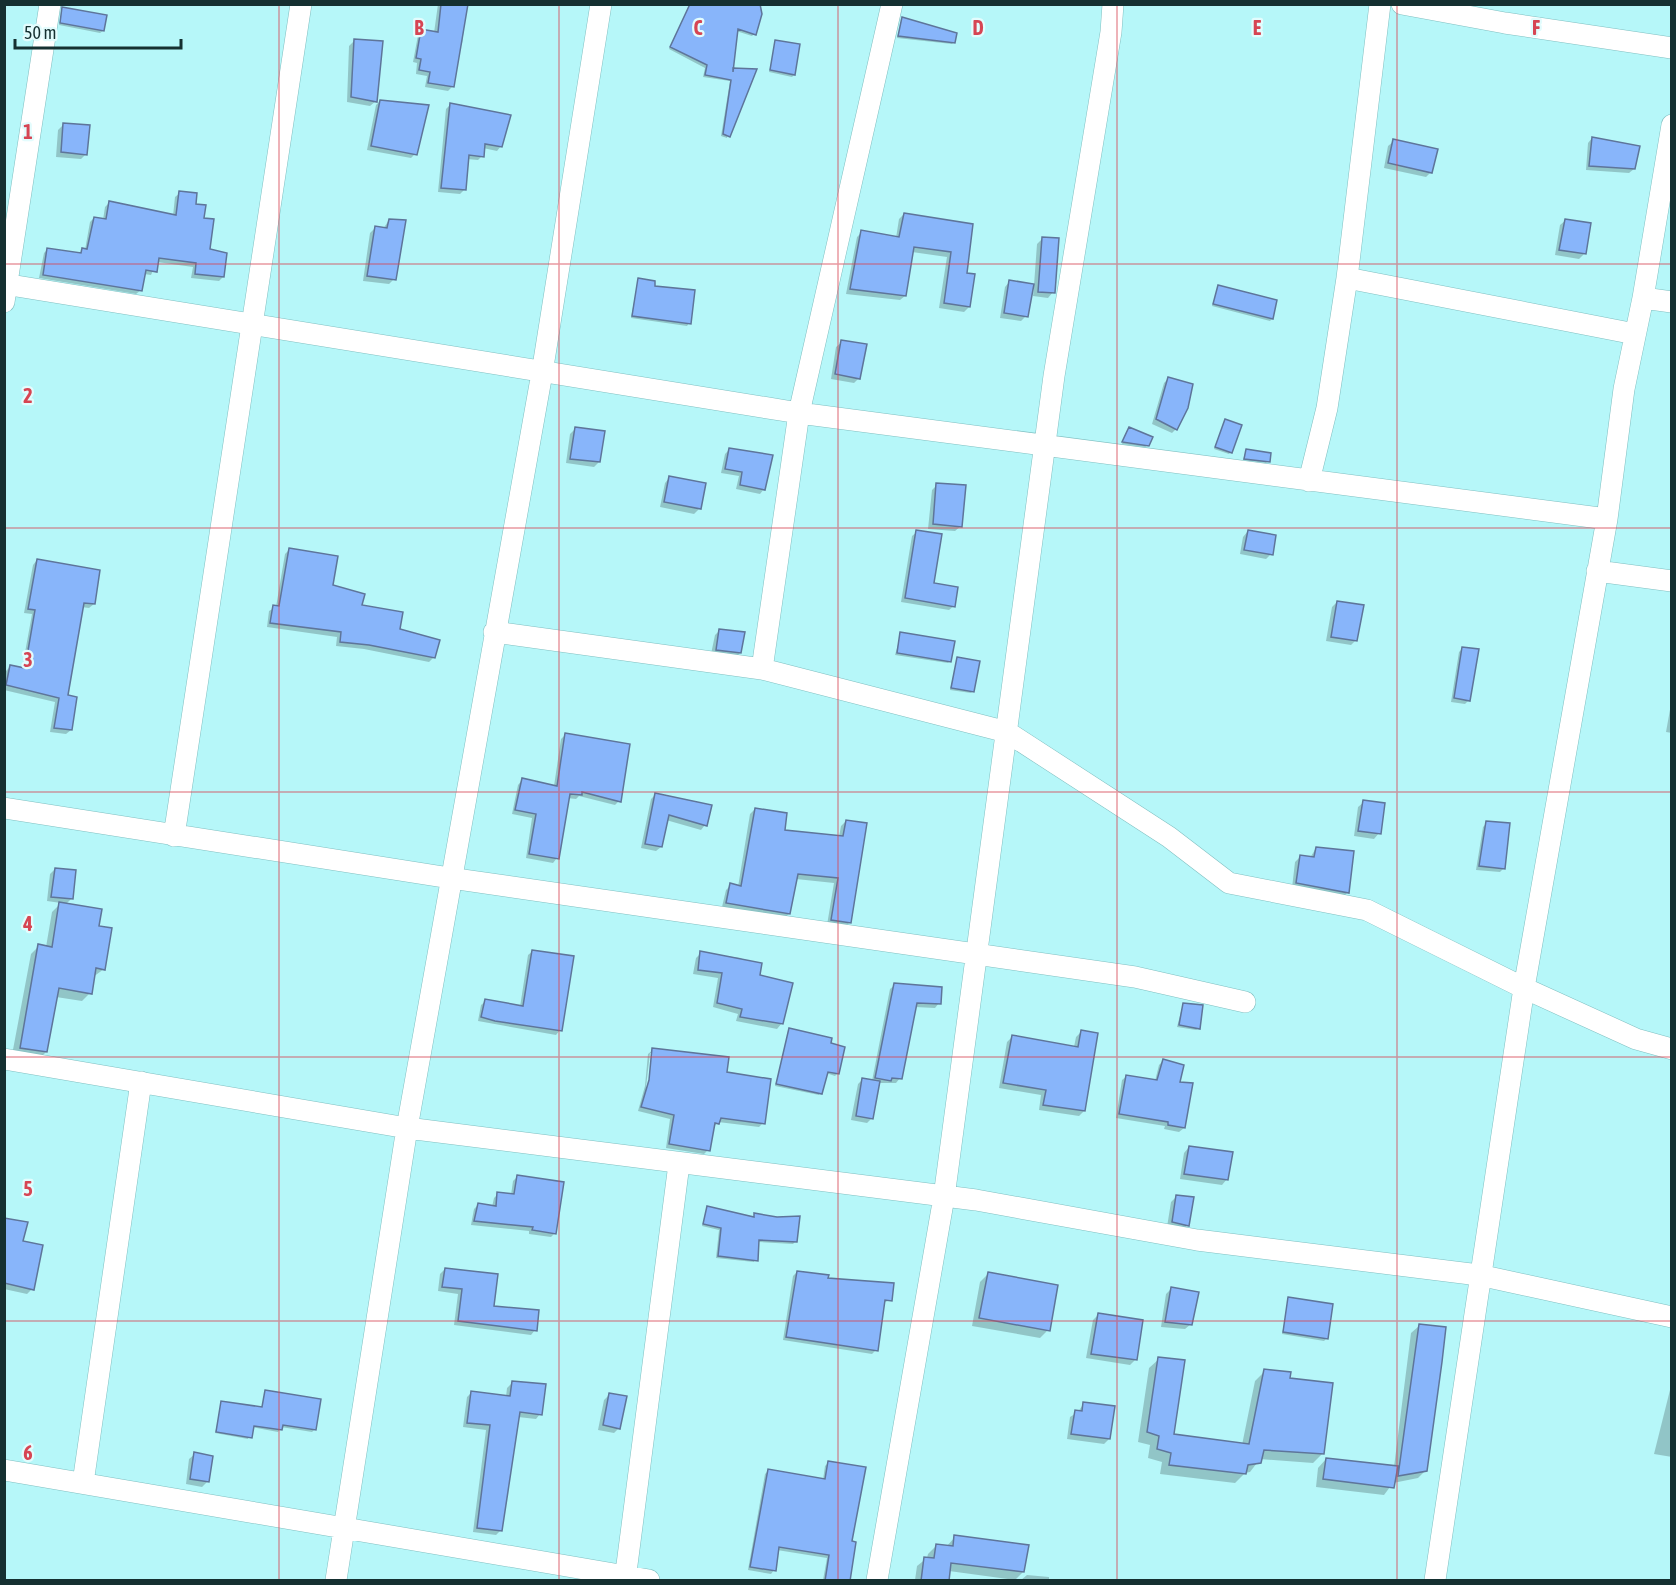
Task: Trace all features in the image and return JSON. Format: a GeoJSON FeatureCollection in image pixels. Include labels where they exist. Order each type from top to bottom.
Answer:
{"type":"FeatureCollection","features":[{"type":"Feature","properties":{"kind":"street"},"geometry":{"type":"LineString","coordinates":[[50,4],[5,290],[251,325],[799,413],[1607,519]]}},
{"type":"Feature","properties":{"kind":"street"},"geometry":{"type":"LineString","coordinates":[[174,836],[301,4]]}},
{"type":"Feature","properties":{"kind":"street"},"geometry":{"type":"LineString","coordinates":[[336,1581],[407,1128],[542,373],[601,4]]}},
{"type":"Feature","properties":{"kind":"street"},"geometry":{"type":"LineString","coordinates":[[762,669],[799,413],[892,4]]}},
{"type":"Feature","properties":{"kind":"street"},"geometry":{"type":"LineString","coordinates":[[877,1581],[944,1197],[1066,301],[1111,32],[1113,4]]}},
{"type":"Feature","properties":{"kind":"street"},"geometry":{"type":"LineString","coordinates":[[1309,481],[1327,408],[1347,278],[1380,4]]}},
{"type":"Feature","properties":{"kind":"street"},"geometry":{"type":"LineString","coordinates":[[1402,4],[1505,23],[1671,48]]}},
{"type":"Feature","properties":{"kind":"street"},"geometry":{"type":"LineString","coordinates":[[1435,1581],[1479,1275],[1524,988],[1607,519],[1624,389],[1671,125]]}},
{"type":"Feature","properties":{"kind":"street"},"geometry":{"type":"LineString","coordinates":[[1347,278],[1635,334]]}},
{"type":"Feature","properties":{"kind":"street"},"geometry":{"type":"LineString","coordinates":[[1642,298],[1671,302]]}},
{"type":"Feature","properties":{"kind":"street"},"geometry":{"type":"LineString","coordinates":[[1597,571],[1671,581]]}},
{"type":"Feature","properties":{"kind":"street"},"geometry":{"type":"LineString","coordinates":[[494,632],[762,669],[1007,732],[1169,837],[1229,883],[1367,910],[1524,988],[1636,1039],[1671,1049]]}},
{"type":"Feature","properties":{"kind":"street"},"geometry":{"type":"LineString","coordinates":[[4,808],[450,878],[1135,977],[1245,1002]]}},
{"type":"Feature","properties":{"kind":"street"},"geometry":{"type":"LineString","coordinates":[[4,1059],[407,1128],[993,1203],[1197,1240],[1479,1275],[1671,1317]]}},
{"type":"Feature","properties":{"kind":"street"},"geometry":{"type":"LineString","coordinates":[[83,1483],[141,1082]]}},
{"type":"Feature","properties":{"kind":"street"},"geometry":{"type":"LineString","coordinates":[[625,1578],[679,1164]]}},
{"type":"Feature","properties":{"kind":"street"},"geometry":{"type":"LineString","coordinates":[[4,1470],[650,1581]]}},
{"type":"Feature","properties":{"kind":"building"},"geometry":{"type":"Polygon","coordinates":[[[441,4],[468,4],[454,87],[428,83],[430,72],[419,70],[421,59],[416,58],[421,29],[438,32],[441,4]]]}},
{"type":"Feature","properties":{"kind":"building"},"geometry":{"type":"Polygon","coordinates":[[[690,4],[760,4],[762,14],[756,35],[738,29],[733,68],[757,69],[730,137],[723,134],[731,80],[705,75],[707,65],[670,47],[690,4]]]}},
{"type":"Feature","properties":{"kind":"building"},"geometry":{"type":"Polygon","coordinates":[[[62,7],[107,15],[104,31],[60,23],[62,7]]]}},
{"type":"Feature","properties":{"kind":"building"},"geometry":{"type":"Polygon","coordinates":[[[902,17],[957,33],[955,43],[898,36],[902,17]]]}},
{"type":"Feature","properties":{"kind":"building"},"geometry":{"type":"Polygon","coordinates":[[[354,39],[383,41],[377,102],[351,97],[354,39]]]}},
{"type":"Feature","properties":{"kind":"building"},"geometry":{"type":"Polygon","coordinates":[[[775,40],[800,44],[795,75],[770,70],[775,40]]]}},
{"type":"Feature","properties":{"kind":"building"},"geometry":{"type":"Polygon","coordinates":[[[380,100],[429,105],[417,155],[371,146],[380,100]]]}},
{"type":"Feature","properties":{"kind":"building"},"geometry":{"type":"Polygon","coordinates":[[[450,103],[511,115],[502,147],[485,144],[484,157],[469,155],[466,190],[441,188],[450,103]]]}},
{"type":"Feature","properties":{"kind":"building"},"geometry":{"type":"Polygon","coordinates":[[[63,123],[90,125],[87,155],[61,152],[63,123]]]}},
{"type":"Feature","properties":{"kind":"building"},"geometry":{"type":"Polygon","coordinates":[[[1592,137],[1640,146],[1635,169],[1589,166],[1592,137]]]}},
{"type":"Feature","properties":{"kind":"building"},"geometry":{"type":"Polygon","coordinates":[[[1393,139],[1438,149],[1432,173],[1388,163],[1393,139]]]}},
{"type":"Feature","properties":{"kind":"building"},"geometry":{"type":"Polygon","coordinates":[[[179,191],[197,193],[196,204],[206,205],[204,218],[214,219],[210,249],[227,253],[224,277],[195,274],[196,263],[159,258],[157,272],[146,270],[142,291],[43,275],[47,248],[81,253],[82,248],[87,249],[94,217],[106,219],[109,201],[176,215],[179,191]]]}},
{"type":"Feature","properties":{"kind":"building"},"geometry":{"type":"Polygon","coordinates":[[[904,213],[973,224],[967,273],[975,274],[970,307],[944,303],[951,252],[914,247],[906,296],[850,289],[861,230],[899,237],[904,213]]]}},
{"type":"Feature","properties":{"kind":"building"},"geometry":{"type":"Polygon","coordinates":[[[389,219],[406,220],[396,280],[367,276],[375,226],[387,228],[389,219]]]}},
{"type":"Feature","properties":{"kind":"building"},"geometry":{"type":"Polygon","coordinates":[[[1565,219],[1591,223],[1586,254],[1559,250],[1565,219]]]}},
{"type":"Feature","properties":{"kind":"building"},"geometry":{"type":"Polygon","coordinates":[[[1042,237],[1059,238],[1055,293],[1038,292],[1042,237]]]}},
{"type":"Feature","properties":{"kind":"building"},"geometry":{"type":"Polygon","coordinates":[[[638,278],[655,281],[655,286],[695,290],[691,324],[632,316],[638,278]]]}},
{"type":"Feature","properties":{"kind":"building"},"geometry":{"type":"Polygon","coordinates":[[[1009,280],[1034,284],[1028,317],[1004,313],[1009,280]]]}},
{"type":"Feature","properties":{"kind":"building"},"geometry":{"type":"Polygon","coordinates":[[[1218,285],[1277,300],[1273,319],[1213,304],[1218,285]]]}},
{"type":"Feature","properties":{"kind":"building"},"geometry":{"type":"Polygon","coordinates":[[[841,340],[867,344],[860,379],[835,374],[841,340]]]}},
{"type":"Feature","properties":{"kind":"building"},"geometry":{"type":"Polygon","coordinates":[[[1168,377],[1193,384],[1188,408],[1177,430],[1156,419],[1168,377]]]}},
{"type":"Feature","properties":{"kind":"building"},"geometry":{"type":"Polygon","coordinates":[[[1225,419],[1242,425],[1232,453],[1215,447],[1225,419]]]}},
{"type":"Feature","properties":{"kind":"building"},"geometry":{"type":"Polygon","coordinates":[[[575,427],[605,431],[600,462],[570,459],[575,427]]]}},
{"type":"Feature","properties":{"kind":"building"},"geometry":{"type":"Polygon","coordinates":[[[1129,427],[1153,437],[1149,446],[1122,442],[1129,427]]]}},
{"type":"Feature","properties":{"kind":"building"},"geometry":{"type":"Polygon","coordinates":[[[729,448],[773,455],[765,490],[740,485],[742,472],[725,469],[729,448]]]}},
{"type":"Feature","properties":{"kind":"building"},"geometry":{"type":"Polygon","coordinates":[[[1246,449],[1271,453],[1270,462],[1244,459],[1246,449]]]}},
{"type":"Feature","properties":{"kind":"building"},"geometry":{"type":"Polygon","coordinates":[[[669,476],[706,483],[701,509],[664,502],[669,476]]]}},
{"type":"Feature","properties":{"kind":"building"},"geometry":{"type":"Polygon","coordinates":[[[936,483],[966,485],[962,527],[933,524],[936,483]]]}},
{"type":"Feature","properties":{"kind":"building"},"geometry":{"type":"Polygon","coordinates":[[[916,530],[942,534],[934,583],[958,587],[955,607],[905,598],[916,530]]]}},
{"type":"Feature","properties":{"kind":"building"},"geometry":{"type":"Polygon","coordinates":[[[1248,530],[1276,535],[1273,555],[1244,550],[1248,530]]]}},
{"type":"Feature","properties":{"kind":"building"},"geometry":{"type":"Polygon","coordinates":[[[289,548],[338,556],[333,585],[365,594],[362,605],[403,612],[400,629],[440,640],[435,658],[369,645],[340,642],[341,632],[270,623],[273,605],[279,606],[289,548]]]}},
{"type":"Feature","properties":{"kind":"building"},"geometry":{"type":"Polygon","coordinates":[[[37,559],[100,570],[95,604],[84,603],[68,695],[77,697],[72,730],[54,728],[59,698],[6,685],[10,665],[25,668],[35,610],[28,609],[37,559]]]}},
{"type":"Feature","properties":{"kind":"building"},"geometry":{"type":"Polygon","coordinates":[[[1337,601],[1364,605],[1357,641],[1331,637],[1337,601]]]}},
{"type":"Feature","properties":{"kind":"building"},"geometry":{"type":"Polygon","coordinates":[[[719,629],[745,632],[741,653],[716,650],[719,629]]]}},
{"type":"Feature","properties":{"kind":"building"},"geometry":{"type":"Polygon","coordinates":[[[900,632],[955,641],[951,662],[897,653],[900,632]]]}},
{"type":"Feature","properties":{"kind":"building"},"geometry":{"type":"Polygon","coordinates":[[[1462,647],[1479,649],[1470,701],[1454,698],[1462,647]]]}},
{"type":"Feature","properties":{"kind":"building"},"geometry":{"type":"Polygon","coordinates":[[[957,657],[980,661],[974,692],[951,688],[957,657]]]}},
{"type":"Feature","properties":{"kind":"building"},"geometry":{"type":"Polygon","coordinates":[[[565,733],[630,744],[621,802],[582,792],[582,795],[570,794],[559,859],[529,854],[536,814],[515,810],[522,778],[557,786],[565,733]]]}},
{"type":"Feature","properties":{"kind":"building"},"geometry":{"type":"Polygon","coordinates":[[[655,793],[712,805],[707,826],[669,815],[662,847],[645,844],[655,793]]]}},
{"type":"Feature","properties":{"kind":"building"},"geometry":{"type":"Polygon","coordinates":[[[1363,800],[1385,803],[1381,834],[1358,831],[1363,800]]]}},
{"type":"Feature","properties":{"kind":"building"},"geometry":{"type":"Polygon","coordinates":[[[755,808],[787,813],[785,830],[843,836],[846,820],[867,823],[851,923],[831,920],[838,878],[798,874],[790,914],[726,903],[730,883],[741,886],[755,808]]]}},
{"type":"Feature","properties":{"kind":"building"},"geometry":{"type":"Polygon","coordinates":[[[1486,821],[1510,823],[1505,869],[1479,866],[1486,821]]]}},
{"type":"Feature","properties":{"kind":"building"},"geometry":{"type":"Polygon","coordinates":[[[1316,847],[1354,851],[1349,893],[1296,883],[1300,855],[1314,857],[1316,847]]]}},
{"type":"Feature","properties":{"kind":"building"},"geometry":{"type":"Polygon","coordinates":[[[55,868],[76,870],[73,899],[51,897],[55,868]]]}},
{"type":"Feature","properties":{"kind":"building"},"geometry":{"type":"Polygon","coordinates":[[[59,902],[102,909],[99,926],[112,928],[105,970],[96,968],[92,994],[59,988],[47,1052],[20,1048],[38,944],[52,947],[59,902]]]}},
{"type":"Feature","properties":{"kind":"building"},"geometry":{"type":"Polygon","coordinates":[[[532,950],[574,956],[562,1031],[481,1017],[485,999],[523,1006],[532,950]]]}},
{"type":"Feature","properties":{"kind":"building"},"geometry":{"type":"Polygon","coordinates":[[[700,951],[762,963],[760,975],[793,983],[783,1024],[740,1017],[742,1009],[717,1003],[722,973],[698,970],[700,951]]]}},
{"type":"Feature","properties":{"kind":"building"},"geometry":{"type":"Polygon","coordinates":[[[894,983],[942,987],[941,1004],[917,1003],[902,1079],[892,1078],[891,1081],[875,1078],[894,983]]]}},
{"type":"Feature","properties":{"kind":"building"},"geometry":{"type":"Polygon","coordinates":[[[1183,1003],[1203,1005],[1200,1029],[1179,1025],[1183,1003]]]}},
{"type":"Feature","properties":{"kind":"building"},"geometry":{"type":"Polygon","coordinates":[[[789,1028],[832,1038],[831,1043],[845,1047],[839,1074],[828,1072],[822,1094],[776,1084],[789,1028]]]}},
{"type":"Feature","properties":{"kind":"building"},"geometry":{"type":"Polygon","coordinates":[[[1081,1030],[1098,1033],[1085,1111],[1043,1105],[1046,1090],[1003,1083],[1012,1035],[1078,1047],[1081,1030]]]}},
{"type":"Feature","properties":{"kind":"building"},"geometry":{"type":"Polygon","coordinates":[[[652,1048],[729,1057],[727,1072],[771,1079],[765,1124],[721,1118],[719,1124],[715,1123],[710,1151],[669,1144],[674,1115],[641,1107],[649,1080],[652,1048]]]}},
{"type":"Feature","properties":{"kind":"building"},"geometry":{"type":"Polygon","coordinates":[[[1163,1059],[1184,1065],[1180,1082],[1193,1083],[1185,1128],[1168,1125],[1168,1122],[1119,1114],[1126,1075],[1157,1080],[1163,1059]]]}},
{"type":"Feature","properties":{"kind":"building"},"geometry":{"type":"Polygon","coordinates":[[[862,1078],[880,1081],[873,1119],[856,1116],[862,1078]]]}},
{"type":"Feature","properties":{"kind":"building"},"geometry":{"type":"Polygon","coordinates":[[[1189,1146],[1233,1152],[1228,1180],[1184,1174],[1189,1146]]]}},
{"type":"Feature","properties":{"kind":"building"},"geometry":{"type":"Polygon","coordinates":[[[517,1175],[564,1182],[556,1234],[532,1230],[533,1227],[474,1221],[478,1203],[496,1206],[497,1192],[514,1194],[517,1175]]]}},
{"type":"Feature","properties":{"kind":"building"},"geometry":{"type":"Polygon","coordinates":[[[1176,1195],[1194,1197],[1189,1226],[1172,1222],[1176,1195]]]}},
{"type":"Feature","properties":{"kind":"building"},"geometry":{"type":"Polygon","coordinates":[[[707,1206],[754,1217],[754,1213],[777,1217],[800,1216],[797,1242],[759,1240],[758,1261],[718,1256],[721,1228],[703,1224],[707,1206]]]}},
{"type":"Feature","properties":{"kind":"building"},"geometry":{"type":"Polygon","coordinates":[[[4,1218],[28,1222],[23,1241],[43,1245],[34,1290],[4,1283],[4,1218]]]}},
{"type":"Feature","properties":{"kind":"building"},"geometry":{"type":"Polygon","coordinates":[[[445,1268],[498,1274],[494,1306],[539,1310],[537,1331],[458,1321],[462,1289],[442,1287],[445,1268]]]}},
{"type":"Feature","properties":{"kind":"building"},"geometry":{"type":"Polygon","coordinates":[[[797,1271],[829,1275],[828,1278],[894,1283],[892,1301],[885,1300],[878,1351],[786,1337],[797,1271]]]}},
{"type":"Feature","properties":{"kind":"building"},"geometry":{"type":"Polygon","coordinates":[[[988,1272],[1058,1285],[1050,1331],[979,1318],[988,1272]]]}},
{"type":"Feature","properties":{"kind":"building"},"geometry":{"type":"Polygon","coordinates":[[[1171,1287],[1199,1292],[1192,1325],[1165,1322],[1171,1287]]]}},
{"type":"Feature","properties":{"kind":"building"},"geometry":{"type":"Polygon","coordinates":[[[1288,1297],[1333,1304],[1328,1339],[1283,1332],[1288,1297]]]}},
{"type":"Feature","properties":{"kind":"building"},"geometry":{"type":"Polygon","coordinates":[[[1098,1313],[1143,1320],[1137,1360],[1091,1354],[1098,1313]]]}},
{"type":"Feature","properties":{"kind":"building"},"geometry":{"type":"Polygon","coordinates":[[[1419,1324],[1446,1327],[1427,1471],[1398,1476],[1419,1324]]]}},
{"type":"Feature","properties":{"kind":"building"},"geometry":{"type":"Polygon","coordinates":[[[1158,1357],[1185,1360],[1174,1434],[1249,1444],[1264,1369],[1291,1372],[1290,1378],[1333,1383],[1324,1454],[1264,1450],[1261,1463],[1248,1465],[1246,1474],[1169,1465],[1171,1453],[1157,1449],[1159,1436],[1147,1432],[1158,1357]]]}},
{"type":"Feature","properties":{"kind":"building"},"geometry":{"type":"Polygon","coordinates":[[[512,1381],[546,1384],[542,1415],[520,1412],[502,1531],[477,1528],[490,1425],[467,1423],[471,1391],[510,1396],[512,1381]]]}},
{"type":"Feature","properties":{"kind":"building"},"geometry":{"type":"Polygon","coordinates":[[[265,1390],[321,1399],[316,1430],[283,1425],[282,1430],[254,1426],[252,1438],[216,1432],[221,1401],[262,1407],[265,1390]]]}},
{"type":"Feature","properties":{"kind":"building"},"geometry":{"type":"Polygon","coordinates":[[[609,1393],[627,1396],[620,1429],[603,1425],[609,1393]]]}},
{"type":"Feature","properties":{"kind":"building"},"geometry":{"type":"Polygon","coordinates":[[[1083,1402],[1115,1406],[1110,1439],[1071,1434],[1075,1410],[1082,1411],[1083,1402]]]}},
{"type":"Feature","properties":{"kind":"building"},"geometry":{"type":"Polygon","coordinates":[[[194,1452],[213,1456],[209,1482],[190,1479],[194,1452]]]}},
{"type":"Feature","properties":{"kind":"building"},"geometry":{"type":"Polygon","coordinates":[[[1326,1458],[1398,1466],[1394,1488],[1323,1479],[1326,1458]]]}},
{"type":"Feature","properties":{"kind":"building"},"geometry":{"type":"Polygon","coordinates":[[[828,1461],[866,1467],[852,1541],[856,1542],[850,1581],[825,1581],[829,1555],[779,1547],[776,1571],[750,1567],[768,1469],[825,1479],[828,1461]]]}},
{"type":"Feature","properties":{"kind":"building"},"geometry":{"type":"Polygon","coordinates":[[[954,1535],[1029,1545],[1024,1572],[951,1563],[949,1581],[921,1581],[924,1557],[934,1558],[936,1544],[953,1546],[954,1535]]]}}]}
